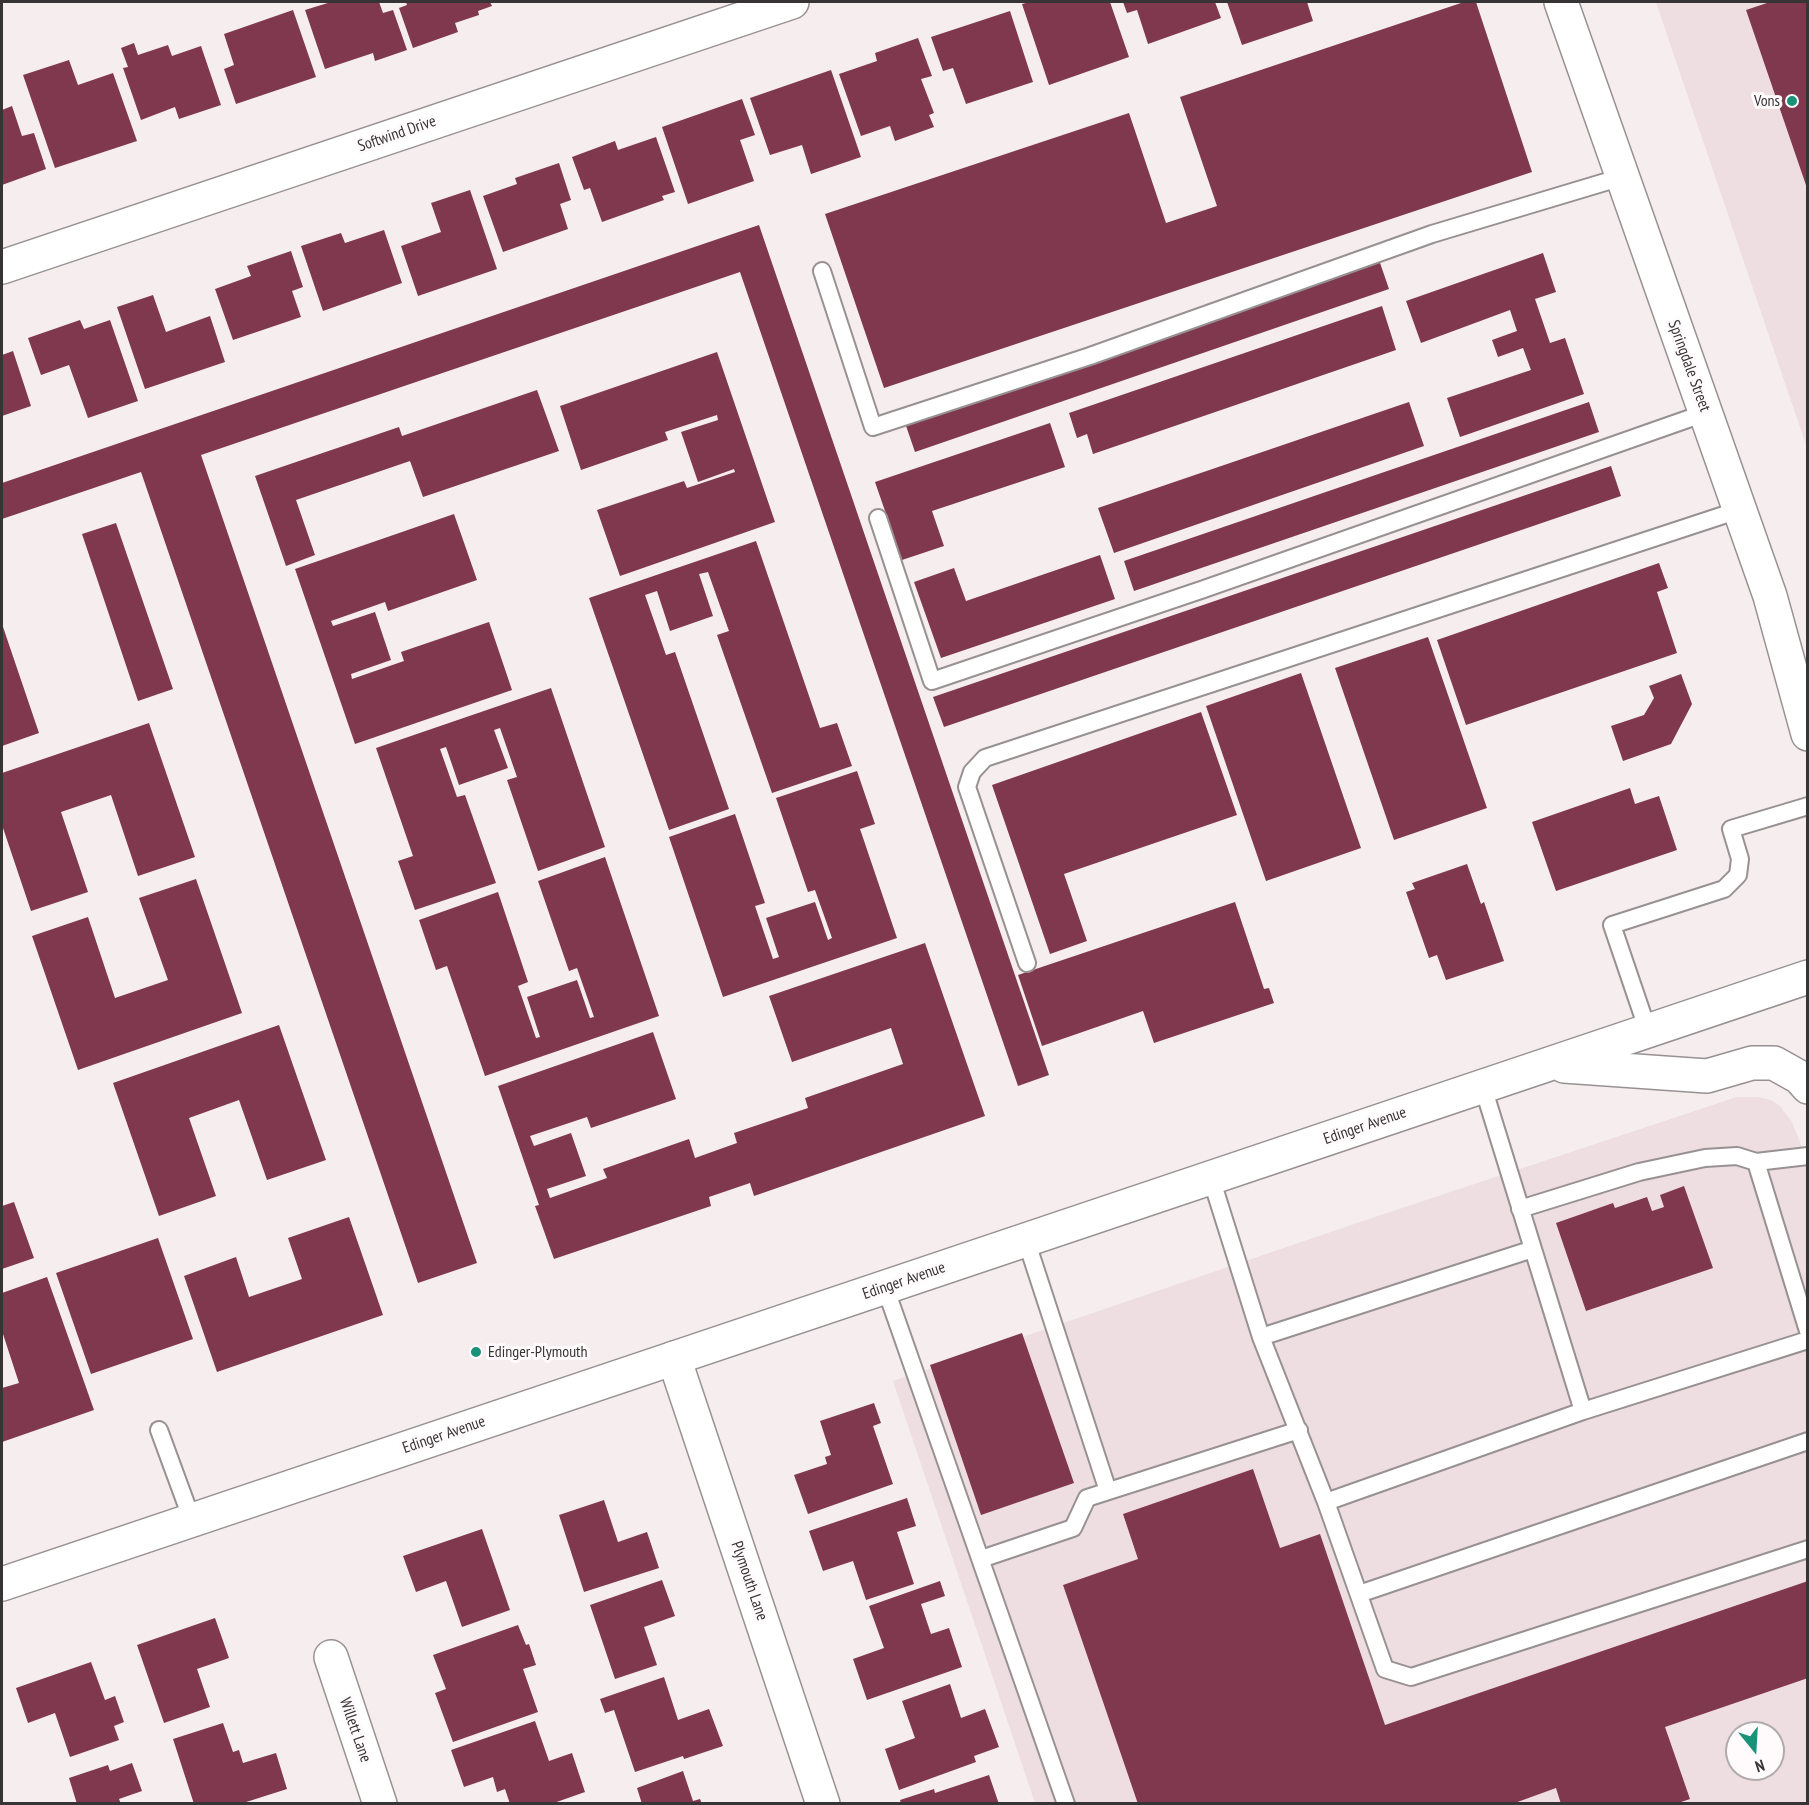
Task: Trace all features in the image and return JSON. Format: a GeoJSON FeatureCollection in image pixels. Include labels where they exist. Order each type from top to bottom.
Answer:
{"type":"FeatureCollection","features":[{"type":"Feature","properties":{"kind":"main road","name":"Softwind Drive"},"geometry":{"type":"LineString","coordinates":[[2,267],[792,2]]}},
{"type":"Feature","properties":{"kind":"main road","name":"Springdale Street"},"geometry":{"type":"LineString","coordinates":[[1561,2],[1770,596],[1808,734]]}},
{"type":"Feature","properties":{"kind":"main road","name":"Edinger Avenue"},"geometry":{"type":"LineString","coordinates":[[2,1584],[1808,977]]}},
{"type":"Feature","properties":{"kind":"main road"},"geometry":{"type":"LineString","coordinates":[[1547,1065],[1707,1076],[1752,1063],[1774,1063],[1799,1077],[1808,1087]]}},
{"type":"Feature","properties":{"kind":"main road","name":"Plymouth Lane"},"geometry":{"type":"LineString","coordinates":[[674,1358],[824,1803]]}},
{"type":"Feature","properties":{"kind":"main road","name":"Willett Lane"},"geometry":{"type":"LineString","coordinates":[[330,1657],[380,1803]]}},
{"type":"Feature","properties":{"kind":"lane"},"geometry":{"type":"LineString","coordinates":[[822,271],[873,427],[1090,356],[1432,234],[1622,177]]}},
{"type":"Feature","properties":{"kind":"lane"},"geometry":{"type":"LineString","coordinates":[[878,518],[932,681],[1204,589],[1705,413]]}},
{"type":"Feature","properties":{"kind":"lane"},"geometry":{"type":"LineString","coordinates":[[1027,963],[967,787],[972,772],[985,758],[1739,510]]}},
{"type":"Feature","properties":{"kind":"lane"},"geometry":{"type":"LineString","coordinates":[[1648,1031],[1612,925],[1724,890],[1738,875],[1740,859],[1731,829],[1808,806]]}},
{"type":"Feature","properties":{"kind":"lane"},"geometry":{"type":"LineString","coordinates":[[1483,1086],[1583,1412]]}},
{"type":"Feature","properties":{"kind":"lane"},"geometry":{"type":"LineString","coordinates":[[1520,1209],[1639,1172],[1705,1158],[1737,1156],[1756,1162],[1808,1156]]}},
{"type":"Feature","properties":{"kind":"lane"},"geometry":{"type":"LineString","coordinates":[[1756,1162],[1808,1331]]}},
{"type":"Feature","properties":{"kind":"lane"},"geometry":{"type":"LineString","coordinates":[[1211,1178],[1261,1337],[1299,1430],[1386,1669],[1411,1677],[1808,1549]]}},
{"type":"Feature","properties":{"kind":"lane"},"geometry":{"type":"LineString","coordinates":[[1026,1240],[1108,1491]]}},
{"type":"Feature","properties":{"kind":"lane"},"geometry":{"type":"LineString","coordinates":[[1261,1337],[1533,1249]]}},
{"type":"Feature","properties":{"kind":"lane"},"geometry":{"type":"LineString","coordinates":[[885,1287],[1066,1803]]}},
{"type":"Feature","properties":{"kind":"lane"},"geometry":{"type":"LineString","coordinates":[[1326,1502],[1583,1412],[1808,1340]]}},
{"type":"Feature","properties":{"kind":"lane"},"geometry":{"type":"LineString","coordinates":[[159,1430],[192,1520]]}},
{"type":"Feature","properties":{"kind":"lane"},"geometry":{"type":"LineString","coordinates":[[981,1559],[1073,1528],[1087,1498],[1299,1430]]}},
{"type":"Feature","properties":{"kind":"lane"},"geometry":{"type":"LineString","coordinates":[[1359,1594],[1808,1441]]}},
{"type":"Feature","properties":{"kind":"shaded area"},"geometry":{"type":"Polygon","coordinates":[[[1656,2],[1807,2],[1807,448],[1656,2]]]}},
{"type":"Feature","properties":{"kind":"shaded area"},"geometry":{"type":"Polygon","coordinates":[[[1737,1097],[1758,1097],[1771,1100],[1780,1106],[1792,1122],[1808,1163],[1807,1803],[1035,1803],[893,1381],[1737,1097]]]}},
{"type":"Feature","properties":{"kind":"building"},"geometry":{"type":"Polygon","coordinates":[[[331,2],[379,2],[383,13],[393,10],[407,50],[375,61],[373,53],[325,69],[305,10],[331,2]]]}},
{"type":"Feature","properties":{"kind":"building"},"geometry":{"type":"Polygon","coordinates":[[[406,2],[490,2],[492,6],[478,11],[479,15],[455,23],[458,32],[413,48],[399,8],[407,5],[406,2]]]}},
{"type":"Feature","properties":{"kind":"building"},"geometry":{"type":"Polygon","coordinates":[[[1030,2],[1110,2],[1129,57],[1049,85],[1022,4],[1030,2]]]}},
{"type":"Feature","properties":{"kind":"building"},"geometry":{"type":"Polygon","coordinates":[[[1123,2],[1215,2],[1221,18],[1148,44],[1137,10],[1127,13],[1123,2]]]}},
{"type":"Feature","properties":{"kind":"building"},"geometry":{"type":"Polygon","coordinates":[[[1227,2],[1307,2],[1313,21],[1242,45],[1227,2]]]}},
{"type":"Feature","properties":{"kind":"building"},"geometry":{"type":"Polygon","coordinates":[[[1464,2],[1476,2],[1532,172],[884,388],[825,214],[1129,113],[1166,223],[1217,206],[1180,97],[1464,2]]]}},
{"type":"Feature","properties":{"kind":"building","name":"Vons"},"geometry":{"type":"Polygon","coordinates":[[[1770,2],[1808,2],[1808,191],[1746,10],[1770,2]]]}},
{"type":"Feature","properties":{"kind":"building"},"geometry":{"type":"Polygon","coordinates":[[[293,10],[316,77],[236,104],[224,69],[234,65],[224,34],[293,10]]]}},
{"type":"Feature","properties":{"kind":"building"},"geometry":{"type":"Polygon","coordinates":[[[1010,11],[1033,82],[966,104],[953,68],[943,71],[931,37],[1010,11]]]}},
{"type":"Feature","properties":{"kind":"building"},"geometry":{"type":"Polygon","coordinates":[[[918,38],[932,76],[921,79],[934,113],[929,115],[934,127],[895,141],[890,126],[861,136],[839,74],[877,61],[875,53],[918,38]]]}},
{"type":"Feature","properties":{"kind":"building"},"geometry":{"type":"Polygon","coordinates":[[[134,43],[138,55],[168,45],[172,56],[201,46],[221,105],[179,119],[175,107],[141,120],[123,68],[128,67],[121,48],[134,43]]]}},
{"type":"Feature","properties":{"kind":"building"},"geometry":{"type":"Polygon","coordinates":[[[69,60],[78,85],[113,73],[137,141],[55,168],[23,75],[69,60]]]}},
{"type":"Feature","properties":{"kind":"building"},"geometry":{"type":"Polygon","coordinates":[[[831,70],[861,157],[811,174],[802,145],[770,155],[750,98],[831,70]]]}},
{"type":"Feature","properties":{"kind":"building"},"geometry":{"type":"Polygon","coordinates":[[[742,99],[755,135],[740,140],[754,181],[688,204],[662,127],[742,99]]]}},
{"type":"Feature","properties":{"kind":"building"},"geometry":{"type":"Polygon","coordinates":[[[12,106],[22,136],[34,133],[46,169],[2,185],[2,110],[12,106]]]}},
{"type":"Feature","properties":{"kind":"building"},"geometry":{"type":"Polygon","coordinates":[[[656,137],[675,192],[662,196],[664,200],[602,222],[590,188],[584,190],[572,157],[615,141],[618,150],[656,137]]]}},
{"type":"Feature","properties":{"kind":"building"},"geometry":{"type":"Polygon","coordinates":[[[559,163],[571,200],[560,204],[568,229],[503,252],[483,196],[517,184],[515,178],[559,163]]]}},
{"type":"Feature","properties":{"kind":"building"},"geometry":{"type":"Polygon","coordinates":[[[470,190],[497,269],[418,296],[401,246],[441,232],[431,203],[470,190]]]}},
{"type":"Feature","properties":{"kind":"building"},"geometry":{"type":"Polygon","coordinates":[[[759,225],[1049,1075],[1018,1086],[740,272],[201,455],[477,1263],[418,1283],[141,472],[2,519],[2,483],[759,225]]]}},
{"type":"Feature","properties":{"kind":"building"},"geometry":{"type":"Polygon","coordinates":[[[384,230],[402,283],[323,311],[301,246],[341,233],[345,243],[384,230]]]}},
{"type":"Feature","properties":{"kind":"building"},"geometry":{"type":"Polygon","coordinates":[[[291,251],[303,287],[292,291],[301,317],[233,340],[215,289],[251,276],[247,266],[291,251]]]}},
{"type":"Feature","properties":{"kind":"building"},"geometry":{"type":"Polygon","coordinates":[[[1543,253],[1556,292],[1535,299],[1550,343],[1565,338],[1584,394],[1460,437],[1447,398],[1531,370],[1523,348],[1498,357],[1492,340],[1517,331],[1510,310],[1421,343],[1406,301],[1543,253]]]}},
{"type":"Feature","properties":{"kind":"building"},"geometry":{"type":"Polygon","coordinates":[[[1378,257],[1389,289],[915,452],[904,420],[1378,257]]]}},
{"type":"Feature","properties":{"kind":"building"},"geometry":{"type":"Polygon","coordinates":[[[153,295],[166,332],[210,316],[225,362],[145,389],[117,307],[153,295]]]}},
{"type":"Feature","properties":{"kind":"building"},"geometry":{"type":"Polygon","coordinates":[[[1382,306],[1396,350],[1093,454],[1087,434],[1077,438],[1069,413],[1382,306]]]}},
{"type":"Feature","properties":{"kind":"building"},"geometry":{"type":"Polygon","coordinates":[[[80,320],[84,329],[110,320],[138,401],[88,418],[69,365],[41,375],[28,338],[80,320]]]}},
{"type":"Feature","properties":{"kind":"building"},"geometry":{"type":"Polygon","coordinates":[[[13,351],[31,406],[2,416],[2,355],[13,351]]]}},
{"type":"Feature","properties":{"kind":"building"},"geometry":{"type":"Polygon","coordinates":[[[717,352],[775,522],[620,576],[597,510],[684,481],[687,488],[735,472],[734,469],[698,482],[681,432],[718,420],[717,415],[665,432],[668,440],[581,470],[560,406],[717,352]]]}},
{"type":"Feature","properties":{"kind":"building"},"geometry":{"type":"Polygon","coordinates":[[[537,390],[559,451],[423,497],[410,461],[296,500],[315,555],[286,566],[255,476],[399,427],[402,436],[537,390]]]}},
{"type":"Feature","properties":{"kind":"building"},"geometry":{"type":"Polygon","coordinates":[[[1409,402],[1424,446],[1114,553],[1098,508],[1409,402]]]}},
{"type":"Feature","properties":{"kind":"building"},"geometry":{"type":"Polygon","coordinates":[[[1589,402],[1599,432],[1134,591],[1124,561],[1589,402]]]}},
{"type":"Feature","properties":{"kind":"building"},"geometry":{"type":"Polygon","coordinates":[[[1050,423],[1065,467],[932,511],[944,546],[902,560],[875,482],[1050,423]]]}},
{"type":"Feature","properties":{"kind":"building"},"geometry":{"type":"Polygon","coordinates":[[[1611,466],[1621,496],[944,727],[933,697],[1611,466]]]}},
{"type":"Feature","properties":{"kind":"building"},"geometry":{"type":"Polygon","coordinates":[[[454,514],[477,580],[388,611],[385,602],[331,621],[333,626],[375,612],[391,660],[351,674],[352,679],[404,661],[401,652],[489,622],[512,690],[355,744],[295,569],[454,514]]]}},
{"type":"Feature","properties":{"kind":"building"},"geometry":{"type":"Polygon","coordinates":[[[116,523],[173,689],[138,701],[82,534],[116,523]]]}},
{"type":"Feature","properties":{"kind":"building"},"geometry":{"type":"Polygon","coordinates":[[[756,541],[820,728],[837,723],[852,766],[772,793],[717,635],[729,631],[708,572],[699,574],[713,616],[670,631],[657,591],[645,595],[666,655],[675,652],[729,809],[669,830],[589,598],[756,541]]]}},
{"type":"Feature","properties":{"kind":"building"},"geometry":{"type":"Polygon","coordinates":[[[1100,555],[1115,599],[941,658],[914,582],[954,568],[966,601],[1100,555]]]}},
{"type":"Feature","properties":{"kind":"building"},"geometry":{"type":"Polygon","coordinates":[[[1659,563],[1668,588],[1657,592],[1677,653],[1466,725],[1437,640],[1659,563]]]}},
{"type":"Feature","properties":{"kind":"building"},"geometry":{"type":"Polygon","coordinates":[[[2,624],[39,733],[2,746],[2,624]]]}},
{"type":"Feature","properties":{"kind":"building"},"geometry":{"type":"Polygon","coordinates":[[[1428,637],[1487,808],[1394,840],[1335,668],[1428,637]]]}},
{"type":"Feature","properties":{"kind":"building"},"geometry":{"type":"Polygon","coordinates":[[[1301,673],[1361,848],[1266,881],[1206,706],[1301,673]]]}},
{"type":"Feature","properties":{"kind":"building"},"geometry":{"type":"Polygon","coordinates":[[[1681,674],[1692,704],[1671,744],[1623,761],[1611,726],[1644,715],[1654,698],[1649,686],[1681,674]]]}},
{"type":"Feature","properties":{"kind":"building"},"geometry":{"type":"Polygon","coordinates":[[[551,688],[605,847],[538,871],[507,780],[517,777],[500,728],[494,730],[508,768],[459,785],[446,747],[440,749],[457,797],[465,795],[496,883],[415,910],[398,861],[413,856],[376,748],[551,688]]]}},
{"type":"Feature","properties":{"kind":"building"},"geometry":{"type":"Polygon","coordinates":[[[1201,712],[1237,815],[1064,874],[1087,941],[1050,954],[992,785],[1201,712]]]}},
{"type":"Feature","properties":{"kind":"building"},"geometry":{"type":"Polygon","coordinates":[[[149,723],[195,857],[138,876],[111,795],[61,812],[88,892],[31,911],[2,825],[2,773],[149,723]]]}},
{"type":"Feature","properties":{"kind":"building"},"geometry":{"type":"Polygon","coordinates":[[[857,771],[875,824],[860,829],[897,938],[723,997],[669,837],[735,814],[765,903],[755,906],[773,959],[779,957],[766,918],[815,902],[828,940],[832,938],[815,890],[808,892],[776,798],[857,771]]]}},
{"type":"Feature","properties":{"kind":"building"},"geometry":{"type":"Polygon","coordinates":[[[1630,788],[1635,804],[1659,796],[1677,850],[1556,891],[1532,822],[1630,788]]]}},
{"type":"Feature","properties":{"kind":"building"},"geometry":{"type":"Polygon","coordinates":[[[605,857],[659,1016],[485,1076],[447,966],[436,970],[419,920],[498,892],[528,982],[518,986],[536,1038],[540,1037],[527,997],[577,980],[590,1018],[594,1017],[577,968],[569,971],[538,881],[605,857]]]}},
{"type":"Feature","properties":{"kind":"building"},"geometry":{"type":"Polygon","coordinates":[[[1467,864],[1481,904],[1484,902],[1504,961],[1446,980],[1437,955],[1429,958],[1406,892],[1415,889],[1412,883],[1467,864]]]}},
{"type":"Feature","properties":{"kind":"building"},"geometry":{"type":"Polygon","coordinates":[[[196,879],[242,1013],[78,1070],[32,936],[88,917],[115,998],[168,980],[139,898],[196,879]]]}},
{"type":"Feature","properties":{"kind":"building"},"geometry":{"type":"Polygon","coordinates":[[[1235,902],[1264,989],[1269,988],[1274,1003],[1154,1043],[1143,1011],[1042,1046],[1018,975],[1235,902]]]}},
{"type":"Feature","properties":{"kind":"building"},"geometry":{"type":"Polygon","coordinates":[[[925,943],[985,1116],[754,1196],[750,1183],[709,1197],[711,1206],[554,1259],[535,1206],[539,1205],[498,1086],[653,1032],[676,1099],[591,1128],[587,1117],[530,1136],[534,1146],[571,1133],[586,1176],[547,1189],[550,1198],[607,1178],[603,1169],[689,1139],[695,1158],[737,1143],[734,1133],[808,1108],[805,1098],[903,1064],[891,1028],[792,1062],[769,996],[925,943]]]}},
{"type":"Feature","properties":{"kind":"building"},"geometry":{"type":"Polygon","coordinates":[[[279,1025],[326,1160],[267,1180],[239,1100],[189,1118],[216,1196],[159,1216],[113,1083],[279,1025]]]}},
{"type":"Feature","properties":{"kind":"building"},"geometry":{"type":"Polygon","coordinates":[[[1684,1186],[1713,1268],[1586,1311],[1556,1223],[1613,1203],[1615,1208],[1647,1197],[1652,1211],[1664,1207],[1660,1195],[1684,1186]]]}},
{"type":"Feature","properties":{"kind":"building"},"geometry":{"type":"Polygon","coordinates":[[[14,1202],[34,1258],[2,1269],[2,1206],[14,1202]]]}},
{"type":"Feature","properties":{"kind":"building"},"geometry":{"type":"Polygon","coordinates":[[[349,1217],[383,1315],[217,1372],[184,1276],[236,1257],[249,1297],[302,1279],[288,1238],[349,1217]]]}},
{"type":"Feature","properties":{"kind":"building"},"geometry":{"type":"Polygon","coordinates":[[[158,1238],[193,1339],[91,1374],[56,1273],[158,1238]]]}},
{"type":"Feature","properties":{"kind":"building"},"geometry":{"type":"Polygon","coordinates":[[[47,1277],[94,1410],[2,1442],[2,1388],[19,1383],[2,1331],[2,1293],[47,1277]]]}},
{"type":"Feature","properties":{"kind":"building"},"geometry":{"type":"Polygon","coordinates":[[[1022,1333],[1074,1483],[981,1515],[930,1365],[1022,1333]]]}},
{"type":"Feature","properties":{"kind":"building"},"geometry":{"type":"Polygon","coordinates":[[[874,1403],[881,1423],[873,1426],[893,1484],[808,1514],[794,1475],[827,1464],[825,1457],[831,1455],[820,1421],[874,1403]]]}},
{"type":"Feature","properties":{"kind":"building"},"geometry":{"type":"Polygon","coordinates":[[[1253,1469],[1280,1548],[1320,1534],[1385,1725],[1808,1581],[1808,1678],[1665,1727],[1690,1799],[1675,1804],[1561,1804],[1556,1788],[1512,1804],[1138,1804],[1063,1585],[1138,1559],[1123,1514],[1253,1469]]]}},
{"type":"Feature","properties":{"kind":"building"},"geometry":{"type":"Polygon","coordinates":[[[907,1498],[916,1526],[897,1532],[914,1584],[866,1600],[853,1561],[823,1571],[809,1531],[907,1498]]]}},
{"type":"Feature","properties":{"kind":"building"},"geometry":{"type":"Polygon","coordinates":[[[604,1500],[618,1542],[647,1532],[659,1568],[584,1592],[559,1515],[604,1500]]]}},
{"type":"Feature","properties":{"kind":"building"},"geometry":{"type":"Polygon","coordinates":[[[482,1529],[510,1610],[462,1627],[446,1581],[416,1592],[403,1556],[482,1529]]]}},
{"type":"Feature","properties":{"kind":"building"},"geometry":{"type":"Polygon","coordinates":[[[662,1580],[675,1616],[644,1627],[657,1665],[615,1679],[590,1605],[662,1580]]]}},
{"type":"Feature","properties":{"kind":"building"},"geometry":{"type":"Polygon","coordinates":[[[940,1581],[945,1596],[921,1604],[931,1634],[949,1628],[962,1667],[867,1700],[853,1659],[884,1648],[869,1606],[940,1581]]]}},
{"type":"Feature","properties":{"kind":"building"},"geometry":{"type":"Polygon","coordinates":[[[215,1618],[229,1658],[197,1669],[210,1707],[164,1723],[137,1645],[215,1618]]]}},
{"type":"Feature","properties":{"kind":"building"},"geometry":{"type":"Polygon","coordinates":[[[518,1625],[526,1645],[529,1644],[536,1665],[523,1669],[538,1712],[453,1742],[435,1693],[446,1689],[433,1655],[518,1625]]]}},
{"type":"Feature","properties":{"kind":"building"},"geometry":{"type":"Polygon","coordinates":[[[91,1662],[105,1700],[115,1696],[124,1722],[114,1726],[119,1740],[70,1757],[55,1713],[28,1723],[16,1688],[91,1662]]]}},
{"type":"Feature","properties":{"kind":"building"},"geometry":{"type":"Polygon","coordinates":[[[664,1677],[678,1720],[709,1709],[723,1746],[635,1772],[614,1710],[605,1713],[600,1699],[664,1677]]]}},
{"type":"Feature","properties":{"kind":"building"},"geometry":{"type":"Polygon","coordinates":[[[950,1684],[961,1718],[985,1709],[999,1747],[974,1756],[976,1762],[899,1790],[885,1749],[915,1738],[902,1701],[950,1684]]]}},
{"type":"Feature","properties":{"kind":"building"},"geometry":{"type":"Polygon","coordinates":[[[535,1721],[549,1761],[572,1753],[585,1792],[551,1804],[510,1804],[505,1789],[497,1792],[493,1777],[464,1787],[451,1750],[535,1721]]]}},
{"type":"Feature","properties":{"kind":"building"},"geometry":{"type":"Polygon","coordinates":[[[223,1723],[233,1752],[239,1750],[243,1763],[276,1753],[287,1789],[240,1804],[194,1804],[173,1739],[223,1723]]]}},
{"type":"Feature","properties":{"kind":"building"},"geometry":{"type":"Polygon","coordinates":[[[132,1763],[142,1791],[119,1799],[121,1804],[77,1804],[69,1778],[108,1765],[110,1771],[132,1763]]]}},
{"type":"Feature","properties":{"kind":"building"},"geometry":{"type":"Polygon","coordinates":[[[683,1771],[693,1801],[700,1799],[702,1804],[642,1804],[637,1788],[683,1771]]]}},
{"type":"Feature","properties":{"kind":"building"},"geometry":{"type":"Polygon","coordinates":[[[989,1775],[999,1804],[901,1804],[900,1800],[934,1789],[935,1793],[989,1775]]]}},
{"type":"Feature","properties":{"kind":"place","name":"Vons"},"geometry":{"type":"Point","coordinates":[1792,101]}},
{"type":"Feature","properties":{"kind":"place","name":"Edinger-Plymouth"},"geometry":{"type":"Point","coordinates":[476,1352]}}]}
